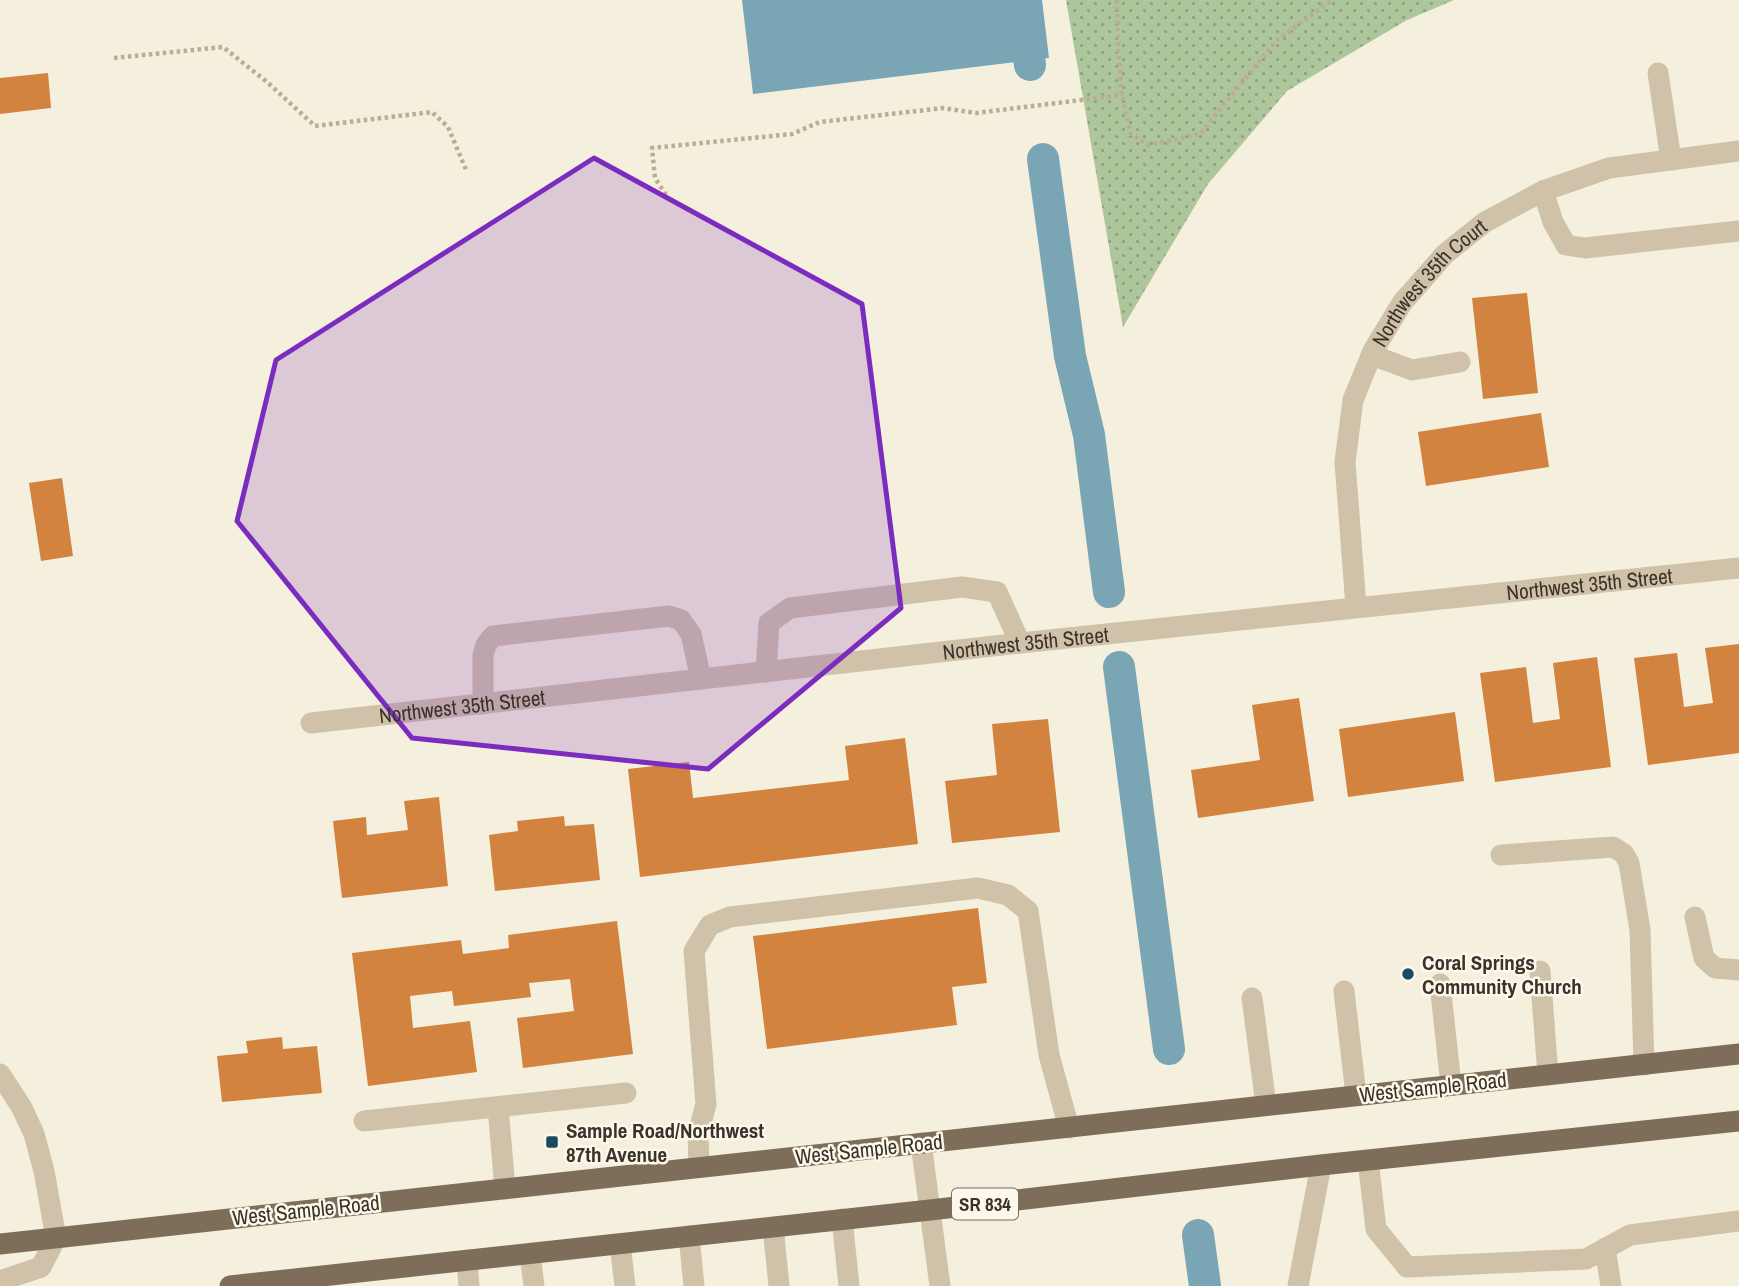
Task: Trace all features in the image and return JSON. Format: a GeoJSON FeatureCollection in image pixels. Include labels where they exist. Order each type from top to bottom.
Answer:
{"type":"FeatureCollection","features":[{"type":"Feature","properties":{"kind":"main road","name":"West Sample Road"},"geometry":{"type":"LineString","coordinates":[[0,1244],[1739,1054]]}},
{"type":"Feature","properties":{"kind":"main road","name":"SR 834"},"geometry":{"type":"LineString","coordinates":[[230,1286],[382,1278],[467,1260],[1739,1121]]}},
{"type":"Feature","properties":{"kind":"street"},"geometry":{"type":"LineString","coordinates":[[1658,73],[1671,160]]}},
{"type":"Feature","properties":{"kind":"street","name":"Northwest 35th Court"},"geometry":{"type":"LineString","coordinates":[[1356,607],[1345,462],[1353,400],[1372,355],[1402,303],[1446,254],[1485,222],[1543,191],[1609,168],[1739,151]]}},
{"type":"Feature","properties":{"kind":"street"},"geometry":{"type":"LineString","coordinates":[[1543,191],[1553,222],[1566,245],[1585,248],[1739,231]]}},
{"type":"Feature","properties":{"kind":"street"},"geometry":{"type":"LineString","coordinates":[[1372,355],[1412,370],[1460,362]]}},
{"type":"Feature","properties":{"kind":"street","name":"Northwest 35th Street"},"geometry":{"type":"LineString","coordinates":[[312,723],[1020,643],[1739,568]]}},
{"type":"Feature","properties":{"kind":"street"},"geometry":{"type":"LineString","coordinates":[[766,672],[769,623],[790,608],[962,587],[998,592],[1020,643]]}},
{"type":"Feature","properties":{"kind":"street"},"geometry":{"type":"LineString","coordinates":[[483,704],[483,655],[493,636],[669,616],[681,621],[691,634],[701,679]]}},
{"type":"Feature","properties":{"kind":"street"},"geometry":{"type":"LineString","coordinates":[[1501,855],[1613,847],[1625,854],[1629,863],[1640,930],[1644,1065]]}},
{"type":"Feature","properties":{"kind":"street"},"geometry":{"type":"LineString","coordinates":[[699,1167],[698,1134],[706,1104],[694,951],[710,925],[730,917],[978,888],[1009,895],[1028,911],[1049,1055],[1069,1128]]}},
{"type":"Feature","properties":{"kind":"street"},"geometry":{"type":"LineString","coordinates":[[1695,916],[1704,958],[1715,968],[1739,970]]}},
{"type":"Feature","properties":{"kind":"street"},"geometry":{"type":"LineString","coordinates":[[1540,971],[1548,1075]]}},
{"type":"Feature","properties":{"kind":"street"},"geometry":{"type":"LineString","coordinates":[[1440,984],[1451,1085]]}},
{"type":"Feature","properties":{"kind":"street"},"geometry":{"type":"LineString","coordinates":[[1345,990],[1356,1095]]}},
{"type":"Feature","properties":{"kind":"street"},"geometry":{"type":"LineString","coordinates":[[1252,998],[1266,1105]]}},
{"type":"Feature","properties":{"kind":"street"},"geometry":{"type":"LineString","coordinates":[[0,1074],[22,1108],[34,1134],[44,1171],[56,1238],[41,1267],[0,1281]]}},
{"type":"Feature","properties":{"kind":"street"},"geometry":{"type":"LineString","coordinates":[[363,1121],[626,1093]]}},
{"type":"Feature","properties":{"kind":"street"},"geometry":{"type":"LineString","coordinates":[[498,1107],[505,1189]]}},
{"type":"Feature","properties":{"kind":"street"},"geometry":{"type":"LineString","coordinates":[[921,1143],[940,1286]]}},
{"type":"Feature","properties":{"kind":"street"},"geometry":{"type":"LineString","coordinates":[[1368,1160],[1377,1229],[1407,1267],[1586,1259],[1630,1235],[1739,1221]]}},
{"type":"Feature","properties":{"kind":"street"},"geometry":{"type":"LineString","coordinates":[[1298,1286],[1321,1165]]}},
{"type":"Feature","properties":{"kind":"street"},"geometry":{"type":"LineString","coordinates":[[842,1219],[849,1286]]}},
{"type":"Feature","properties":{"kind":"street"},"geometry":{"type":"LineString","coordinates":[[773,1227],[779,1286]]}},
{"type":"Feature","properties":{"kind":"street"},"geometry":{"type":"LineString","coordinates":[[689,1236],[694,1286]]}},
{"type":"Feature","properties":{"kind":"street"},"geometry":{"type":"LineString","coordinates":[[620,1244],[625,1286]]}},
{"type":"Feature","properties":{"kind":"street"},"geometry":{"type":"LineString","coordinates":[[1605,1248],[1611,1286]]}},
{"type":"Feature","properties":{"kind":"street"},"geometry":{"type":"LineString","coordinates":[[530,1254],[534,1286]]}},
{"type":"Feature","properties":{"kind":"street"},"geometry":{"type":"LineString","coordinates":[[467,1260],[469,1286]]}},
{"type":"Feature","properties":{"kind":"path"},"geometry":{"type":"LineString","coordinates":[[1117,0],[1122,95],[1131,134],[1149,145],[1200,134],[1276,41],[1332,0]]}},
{"type":"Feature","properties":{"kind":"path"},"geometry":{"type":"LineString","coordinates":[[114,58],[223,47],[267,82],[315,127],[432,112],[448,127],[467,172]]}},
{"type":"Feature","properties":{"kind":"path"},"geometry":{"type":"LineString","coordinates":[[666,195],[655,178],[652,148],[792,134],[820,122],[943,108],[976,113],[1122,95]]}},
{"type":"Feature","properties":{"kind":"highlighted area"},"geometry":{"type":"Polygon","coordinates":[[[594,158],[862,304],[901,608],[708,769],[412,738],[237,521],[276,360],[594,158]]]}},
{"type":"Feature","properties":{"kind":"green space"},"geometry":{"type":"Polygon","coordinates":[[[1066,0],[1454,0],[1407,20],[1287,91],[1208,184],[1123,327],[1066,0]]]}},
{"type":"Feature","properties":{"kind":"water"},"geometry":{"type":"Polygon","coordinates":[[[742,0],[1042,0],[1049,58],[753,94],[742,0]]]}},
{"type":"Feature","properties":{"kind":"building"},"geometry":{"type":"Polygon","coordinates":[[[48,73],[51,108],[0,114],[0,78],[48,73]]]}},
{"type":"Feature","properties":{"kind":"building"},"geometry":{"type":"Polygon","coordinates":[[[1527,293],[1538,393],[1483,399],[1472,298],[1527,293]]]}},
{"type":"Feature","properties":{"kind":"building"},"geometry":{"type":"Polygon","coordinates":[[[1541,413],[1549,467],[1426,486],[1418,432],[1541,413]]]}},
{"type":"Feature","properties":{"kind":"building"},"geometry":{"type":"Polygon","coordinates":[[[62,478],[73,556],[41,561],[29,483],[62,478]]]}},
{"type":"Feature","properties":{"kind":"building"},"geometry":{"type":"Polygon","coordinates":[[[1739,644],[1739,753],[1648,765],[1634,658],[1677,653],[1684,707],[1713,703],[1705,648],[1739,644]]]}},
{"type":"Feature","properties":{"kind":"building"},"geometry":{"type":"Polygon","coordinates":[[[1597,657],[1611,767],[1495,782],[1480,673],[1526,667],[1533,723],[1560,719],[1553,663],[1597,657]]]}},
{"type":"Feature","properties":{"kind":"building"},"geometry":{"type":"Polygon","coordinates":[[[1299,698],[1314,801],[1198,818],[1191,770],[1260,760],[1252,705],[1299,698]]]}},
{"type":"Feature","properties":{"kind":"building"},"geometry":{"type":"Polygon","coordinates":[[[1455,712],[1464,781],[1348,797],[1339,729],[1455,712]]]}},
{"type":"Feature","properties":{"kind":"building"},"geometry":{"type":"Polygon","coordinates":[[[1048,719],[1060,832],[952,843],[945,781],[997,775],[992,724],[1048,719]]]}},
{"type":"Feature","properties":{"kind":"building"},"geometry":{"type":"Polygon","coordinates":[[[905,738],[918,844],[640,877],[628,769],[689,762],[693,798],[849,780],[845,746],[905,738]]]}},
{"type":"Feature","properties":{"kind":"building"},"geometry":{"type":"Polygon","coordinates":[[[439,797],[448,886],[342,898],[333,821],[366,817],[367,835],[408,830],[404,801],[439,797]]]}},
{"type":"Feature","properties":{"kind":"building"},"geometry":{"type":"Polygon","coordinates":[[[564,816],[565,826],[594,824],[600,880],[495,891],[489,835],[518,831],[517,821],[564,816]]]}},
{"type":"Feature","properties":{"kind":"building"},"geometry":{"type":"Polygon","coordinates":[[[978,908],[987,983],[952,987],[957,1025],[767,1049],[753,936],[978,908]]]}},
{"type":"Feature","properties":{"kind":"building"},"geometry":{"type":"Polygon","coordinates":[[[617,921],[633,1054],[523,1068],[517,1018],[574,1011],[570,979],[529,983],[531,997],[454,1006],[452,991],[410,996],[413,1028],[470,1021],[477,1072],[368,1086],[352,953],[461,940],[463,954],[509,948],[508,935],[617,921]]]}},
{"type":"Feature","properties":{"kind":"building"},"geometry":{"type":"Polygon","coordinates":[[[282,1037],[283,1049],[317,1046],[322,1093],[222,1102],[217,1056],[248,1053],[246,1041],[282,1037]]]}},
{"type":"Feature","properties":{"kind":"waterway"},"geometry":{"type":"LineString","coordinates":[[1021,0],[1030,65]]}},
{"type":"Feature","properties":{"kind":"waterway"},"geometry":{"type":"LineString","coordinates":[[1043,159],[1070,356],[1089,435],[1109,592]]}},
{"type":"Feature","properties":{"kind":"waterway"},"geometry":{"type":"LineString","coordinates":[[1119,667],[1169,1049]]}},
{"type":"Feature","properties":{"kind":"waterway"},"geometry":{"type":"LineString","coordinates":[[1198,1235],[1205,1286]]}},
{"type":"Feature","properties":{"kind":"place","name":"Coral Springs Community Church"},"geometry":{"type":"Point","coordinates":[1408,974]}},
{"type":"Feature","properties":{"kind":"place","name":"Sample Road/Northwest 87th Avenue"},"geometry":{"type":"Point","coordinates":[552,1142]}}]}
